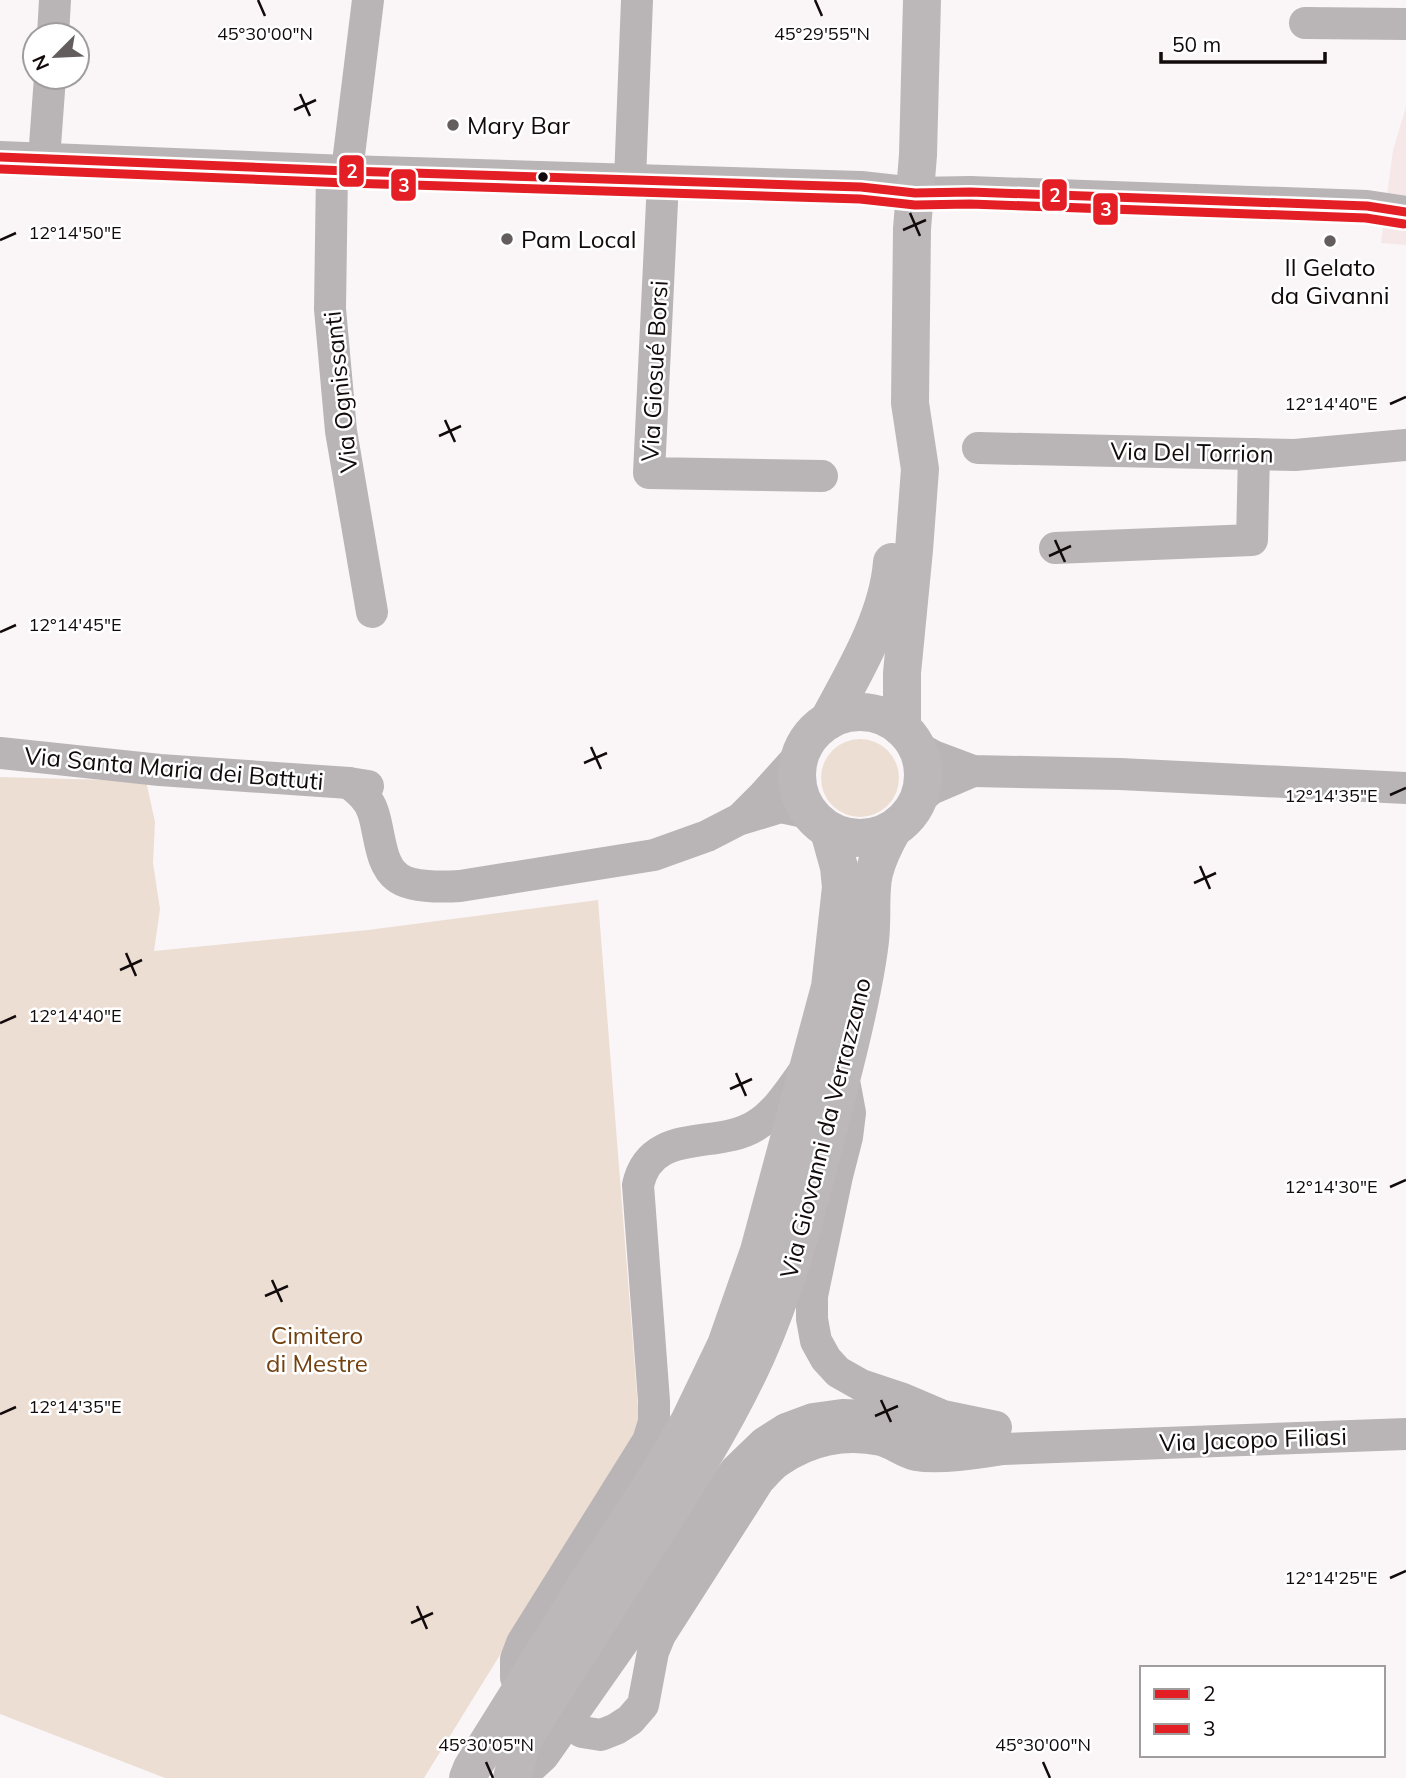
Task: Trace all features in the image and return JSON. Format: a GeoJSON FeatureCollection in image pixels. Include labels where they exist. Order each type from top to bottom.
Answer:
{"type":"FeatureCollection","features":[{"type":"Feature","properties":{"kind":"main road"},"geometry":{"type":"LineString","coordinates":[[909,737],[885,718],[866,712],[846,714],[828,721],[806,742],[800,755],[797,775],[799,794],[819,822],[845,837],[861,839],[878,836],[893,829],[908,817],[918,800],[923,783],[922,765],[909,737],[902,673],[920,469],[910,403],[912,229],[918,155],[922,0]]}},
{"type":"Feature","properties":{"kind":"main road"},"geometry":{"type":"LineString","coordinates":[[828,721],[860,662],[885,598],[892,568],[898,468],[910,403]]}},
{"type":"Feature","properties":{"kind":"main road","name":"Via Giovanni da Verrazzano"},"geometry":{"type":"LineString","coordinates":[[819,822],[839,867],[841,887],[830,987],[826,1068]]}},
{"type":"Feature","properties":{"kind":"main road","name":"Via Giovanni da Verrazzano"},"geometry":{"type":"LineString","coordinates":[[512,1778],[522,1740],[610,1605],[661,1471],[690,1422],[726,1345],[866,964],[872,928],[873,874],[893,829]]}},
{"type":"Feature","properties":{"kind":"main road","name":"Via Giovanni da Verrazzano"},"geometry":{"type":"LineString","coordinates":[[469,1775],[500,1726],[610,1605]]}},
{"type":"Feature","properties":{"kind":"street"},"geometry":{"type":"LineString","coordinates":[[53,21],[55,0]]}},
{"type":"Feature","properties":{"kind":"street","name":"Via Ognissanti"},"geometry":{"type":"LineString","coordinates":[[368,0],[340,171],[330,309],[341,431],[372,612]]}},
{"type":"Feature","properties":{"kind":"street"},"geometry":{"type":"LineString","coordinates":[[629,180],[637,0]]}},
{"type":"Feature","properties":{"kind":"street"},"geometry":{"type":"LineString","coordinates":[[1305,23],[1406,24]]}},
{"type":"Feature","properties":{"kind":"street"},"geometry":{"type":"LineString","coordinates":[[44,159],[49,91]]}},
{"type":"Feature","properties":{"kind":"street"},"geometry":{"type":"LineString","coordinates":[[0,157],[340,171],[861,187],[915,193],[970,192],[1367,206],[1406,212]]}},
{"type":"Feature","properties":{"kind":"street","name":"Via Giosué Borsi"},"geometry":{"type":"LineString","coordinates":[[663,181],[649,473],[822,476]]}},
{"type":"Feature","properties":{"kind":"street","name":"Via Del Torrion"},"geometry":{"type":"LineString","coordinates":[[978,448],[1295,455],[1406,445]]}},
{"type":"Feature","properties":{"kind":"street"},"geometry":{"type":"LineString","coordinates":[[1055,548],[1252,540],[1254,454]]}},
{"type":"Feature","properties":{"kind":"street"},"geometry":{"type":"LineString","coordinates":[[909,737],[933,756],[973,771],[1120,774],[1406,788]]}},
{"type":"Feature","properties":{"kind":"street","name":"Via Santa Maria dei Battuti"},"geometry":{"type":"LineString","coordinates":[[0,753],[160,770],[375,787],[392,809],[404,860],[417,885],[438,887],[460,886],[654,855],[707,836],[738,820]]}},
{"type":"Feature","properties":{"kind":"street"},"geometry":{"type":"LineString","coordinates":[[738,820],[800,755]]}},
{"type":"Feature","properties":{"kind":"street"},"geometry":{"type":"LineString","coordinates":[[918,800],[930,789],[973,771]]}},
{"type":"Feature","properties":{"kind":"street"},"geometry":{"type":"LineString","coordinates":[[738,820],[780,807],[819,822]]}},
{"type":"Feature","properties":{"kind":"street"},"geometry":{"type":"LineString","coordinates":[[826,1068],[850,1114],[812,1296],[816,1341],[826,1359],[838,1372],[861,1385],[904,1399],[943,1416],[1101,1445],[1002,1449],[968,1455],[918,1455],[908,1453],[883,1440],[858,1437],[831,1437],[804,1446],[777,1462],[759,1480],[660,1635],[653,1652],[643,1705],[630,1720],[601,1735],[582,1732],[523,1693],[516,1678],[516,1659],[522,1643],[648,1441],[654,1422],[638,1185],[641,1172],[665,1148],[678,1143],[736,1135],[758,1125],[826,1068]]}},
{"type":"Feature","properties":{"kind":"street"},"geometry":{"type":"LineString","coordinates":[[519,1778],[543,1756],[610,1605],[706,1511],[736,1470],[764,1443],[786,1429],[813,1419],[842,1415],[871,1416],[942,1439],[1002,1449]]}},
{"type":"Feature","properties":{"kind":"street","name":"Via Jacopo Filiasi"},"geometry":{"type":"LineString","coordinates":[[1101,1445],[1406,1434]]}},
{"type":"Feature","properties":{"kind":"shaded area"},"geometry":{"type":"Polygon","coordinates":[[[1406,107],[1406,245],[1381,243],[1393,150],[1406,107]]]}},
{"type":"Feature","properties":{"kind":"green space"},"geometry":{"type":"Polygon","coordinates":[[[852,739],[868,739],[882,745],[893,756],[899,770],[899,786],[893,800],[882,811],[868,817],[852,817],[838,811],[827,800],[821,786],[821,770],[827,756],[838,745],[852,739]]]}},
{"type":"Feature","properties":{"kind":"green space","name":"Cimitero di Mestre"},"geometry":{"type":"Polygon","coordinates":[[[0,777],[146,781],[155,822],[153,863],[160,909],[154,951],[368,930],[598,900],[639,1420],[637,1433],[424,1778],[165,1778],[0,1714],[0,777]]]}},
{"type":"Feature","properties":{"kind":"transit line","name":"2"},"geometry":{"type":"LineString","coordinates":[[0,157],[861,187],[915,193],[970,192],[1367,206],[1406,212]]}},
{"type":"Feature","properties":{"kind":"transit line","name":"3"},"geometry":{"type":"LineString","coordinates":[[0,169],[860,199],[915,205],[970,204],[1366,218],[1404,224]]}},
{"type":"Feature","properties":{"kind":"place","name":"Mary Bar"},"geometry":{"type":"Point","coordinates":[453,125]}},
{"type":"Feature","properties":{"kind":"place","name":"Pam Local"},"geometry":{"type":"Point","coordinates":[507,239]}},
{"type":"Feature","properties":{"kind":"place","name":"Il Gelato da Givanni"},"geometry":{"type":"Point","coordinates":[1330,241]}}]}
